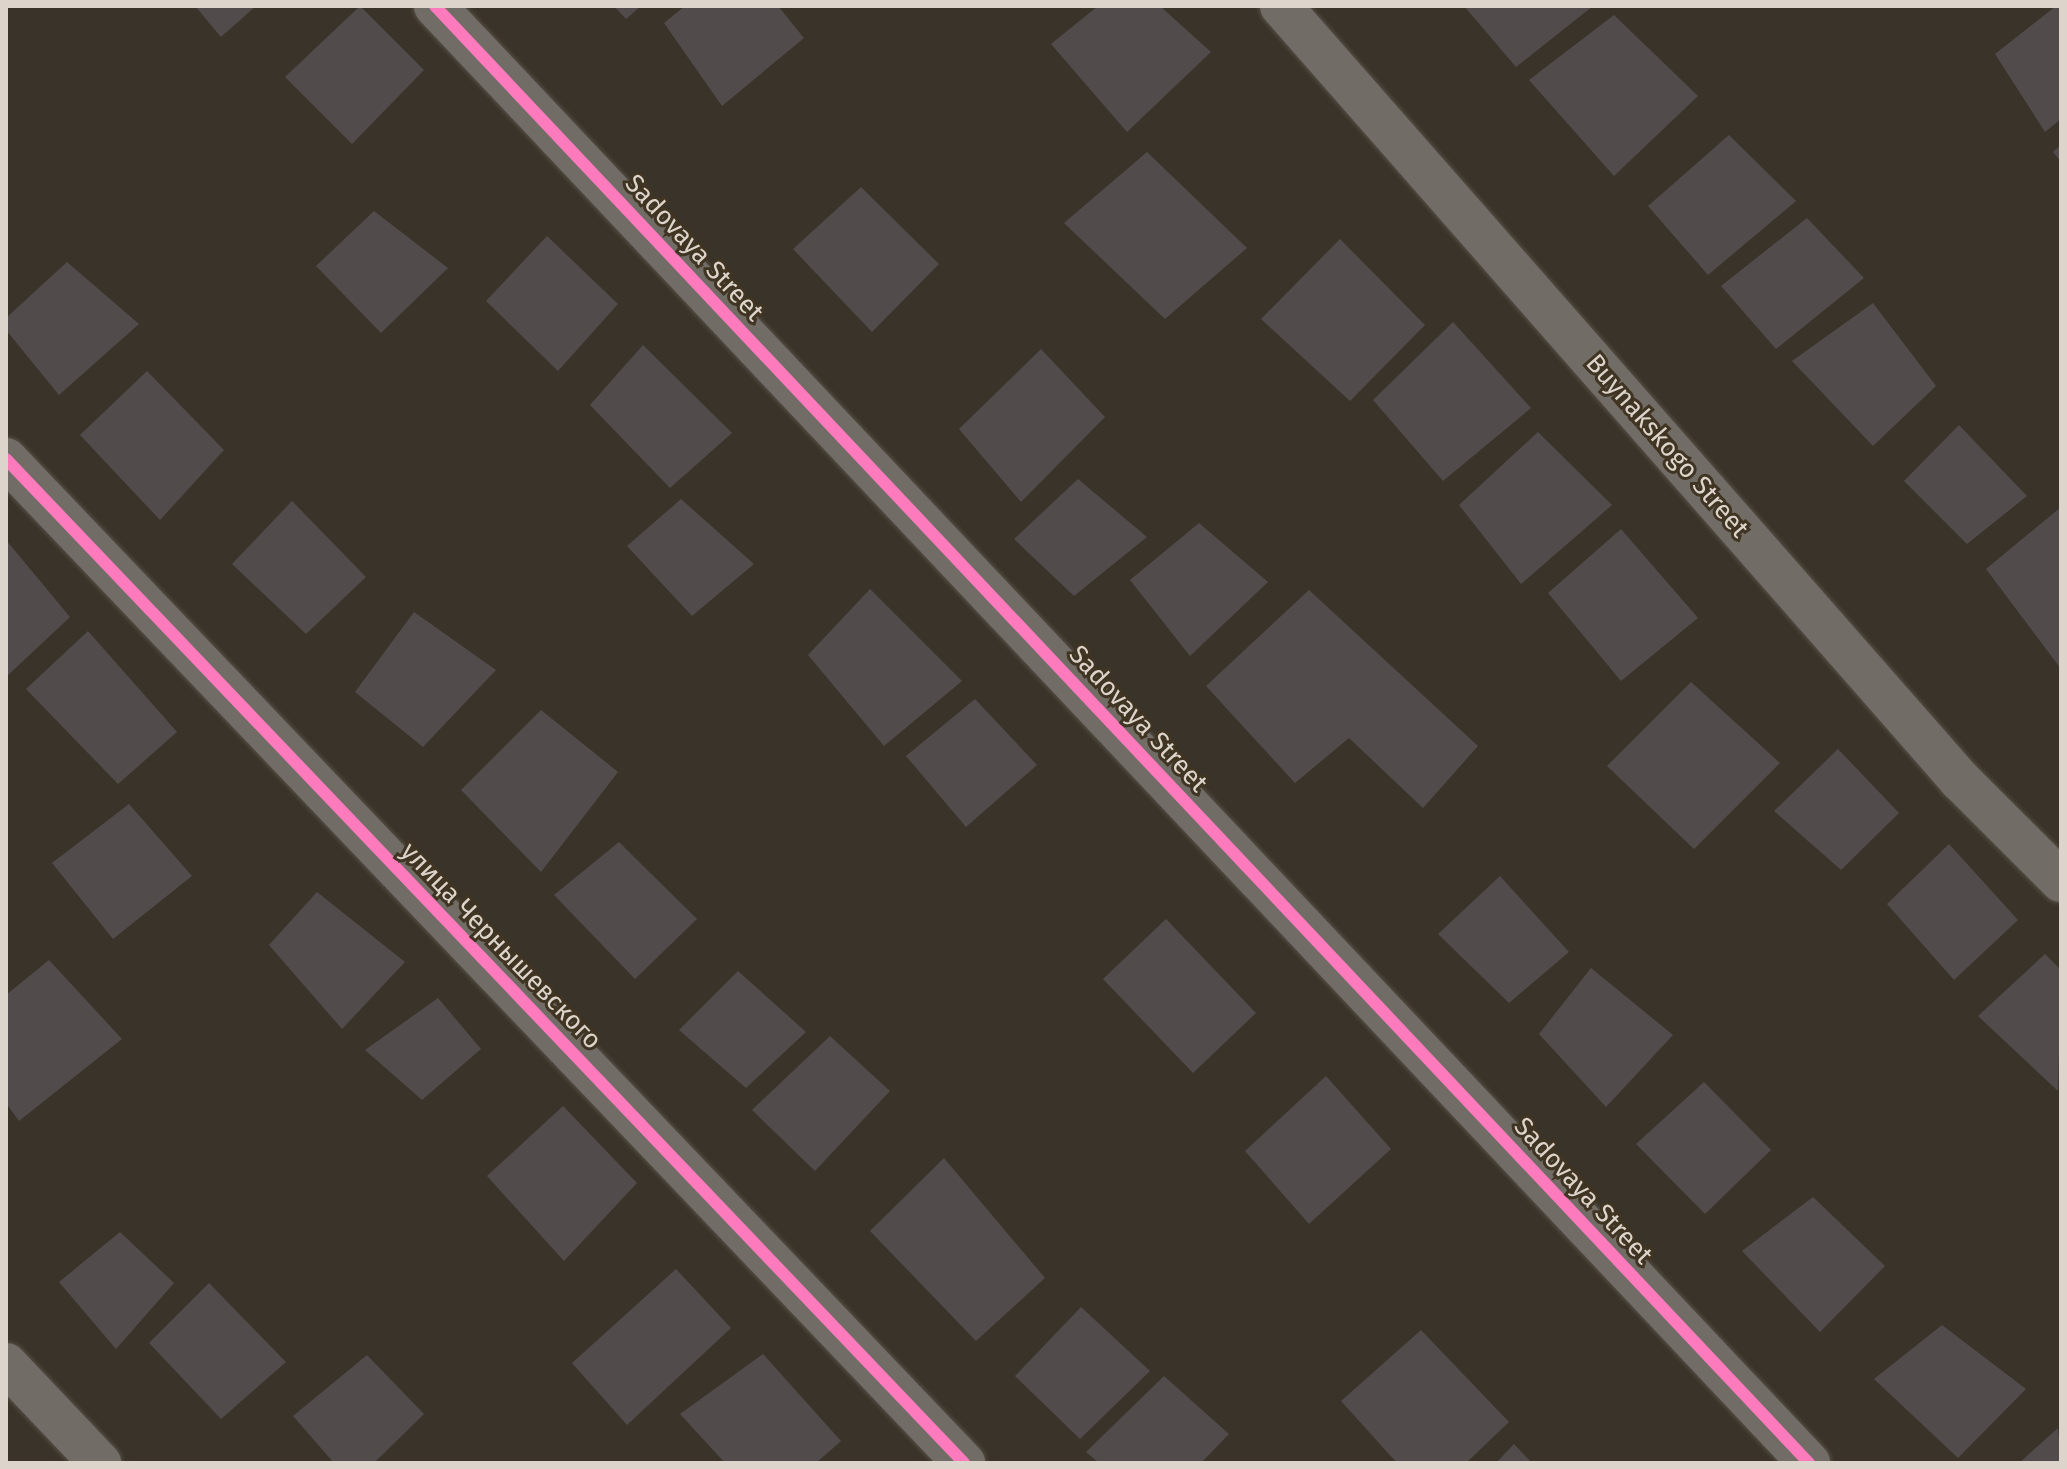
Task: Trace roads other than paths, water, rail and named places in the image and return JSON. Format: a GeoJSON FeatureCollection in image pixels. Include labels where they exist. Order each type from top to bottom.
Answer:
{"type":"FeatureCollection","features":[{"type":"Feature","properties":{"kind":"street","name":"Sadovaya Street"},"geometry":{"type":"LineString","coordinates":[[435,6],[1809,1463]]}},
{"type":"Feature","properties":{"kind":"street","name":"Buynakskogo Street"},"geometry":{"type":"LineString","coordinates":[[1281,6],[1960,780],[2061,881]]}},
{"type":"Feature","properties":{"kind":"street","name":"улица Чернышевского"},"geometry":{"type":"LineString","coordinates":[[6,459],[964,1463]]}},
{"type":"Feature","properties":{"kind":"street"},"geometry":{"type":"LineString","coordinates":[[6,1364],[100,1463]]}}]}
